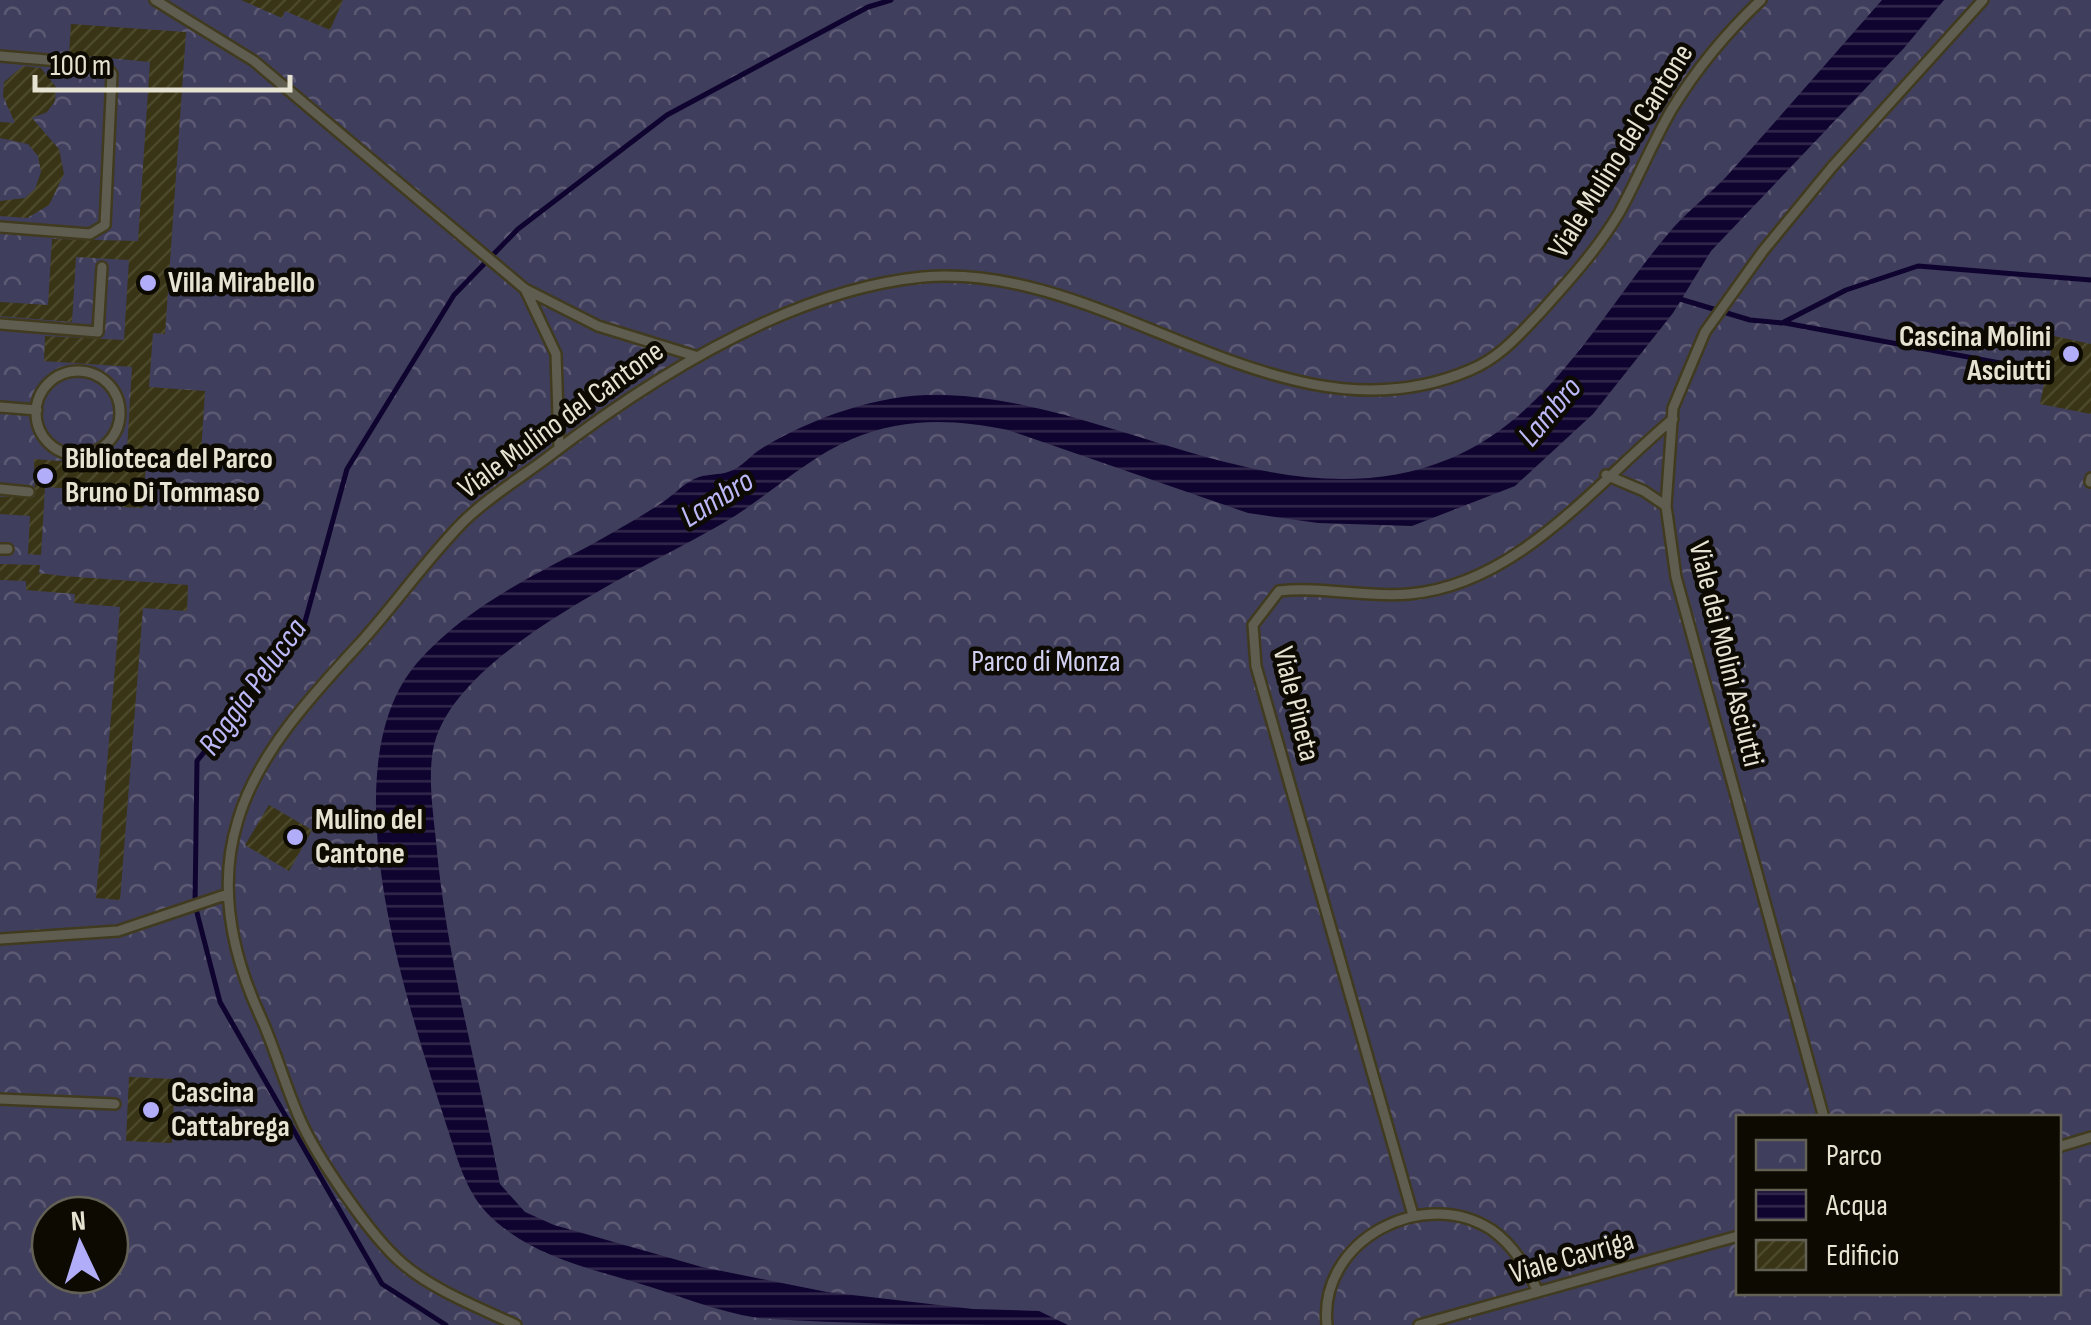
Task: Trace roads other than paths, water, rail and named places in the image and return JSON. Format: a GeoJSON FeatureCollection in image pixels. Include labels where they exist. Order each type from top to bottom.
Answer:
{"type":"FeatureCollection","features":[{"type":"Feature","properties":{"kind":"lane"},"geometry":{"type":"LineString","coordinates":[[155,0],[254,60],[525,289],[598,326],[695,356]]}},
{"type":"Feature","properties":{"kind":"lane","name":"Viale Mulino del Cantone"},"geometry":{"type":"LineString","coordinates":[[516,1325],[428,1281],[399,1261],[344,1191],[300,1122],[277,1054],[246,988],[228,894],[229,858],[239,814],[275,746],[467,518],[666,371],[868,284],[984,275],[1081,303],[1234,363],[1297,380],[1358,389],[1401,388],[1468,371],[1502,354],[1571,279],[1616,218],[1692,80],[1721,38],[1762,0]]}},
{"type":"Feature","properties":{"kind":"lane","name":"Viale dei Molini Asciutti"},"geometry":{"type":"LineString","coordinates":[[1823,1115],[1676,577],[1666,506],[1672,419],[1719,310],[1832,168],[1984,0]]}},
{"type":"Feature","properties":{"kind":"lane"},"geometry":{"type":"LineString","coordinates":[[0,56],[104,65],[112,74],[105,226],[90,234],[0,227]]}},
{"type":"Feature","properties":{"kind":"lane"},"geometry":{"type":"LineString","coordinates":[[0,324],[98,332],[102,267]]}},
{"type":"Feature","properties":{"kind":"lane"},"geometry":{"type":"LineString","coordinates":[[525,289],[556,354],[559,448]]}},
{"type":"Feature","properties":{"kind":"lane"},"geometry":{"type":"LineString","coordinates":[[80,372],[106,382],[117,397],[120,414],[116,432],[104,446],[78,455],[61,452],[47,441],[38,426],[36,410],[51,382],[80,372]]}},
{"type":"Feature","properties":{"kind":"lane"},"geometry":{"type":"LineString","coordinates":[[0,407],[36,410]]}},
{"type":"Feature","properties":{"kind":"lane","name":"Viale Pineta"},"geometry":{"type":"LineString","coordinates":[[1414,1215],[1256,666],[1254,625],[1278,591],[1316,587],[1407,594],[1458,587],[1504,565],[1672,419]]}},
{"type":"Feature","properties":{"kind":"lane"},"geometry":{"type":"LineString","coordinates":[[1606,474],[1644,490],[1666,506]]}},
{"type":"Feature","properties":{"kind":"lane"},"geometry":{"type":"LineString","coordinates":[[0,490],[29,492]]}},
{"type":"Feature","properties":{"kind":"lane"},"geometry":{"type":"LineString","coordinates":[[0,939],[118,931],[228,894]]}},
{"type":"Feature","properties":{"kind":"lane"},"geometry":{"type":"LineString","coordinates":[[0,1100],[115,1104]]}},
{"type":"Feature","properties":{"kind":"lane"},"geometry":{"type":"LineString","coordinates":[[2061,1145],[2091,1137]]}},
{"type":"Feature","properties":{"kind":"lane"},"geometry":{"type":"LineString","coordinates":[[1328,1325],[1334,1280],[1353,1250],[1380,1227],[1414,1215],[1466,1218],[1490,1230],[1511,1246],[1538,1292]]}},
{"type":"Feature","properties":{"kind":"lane","name":"Viale Cavriga"},"geometry":{"type":"LineString","coordinates":[[1419,1325],[1736,1237]]}},
{"type":"Feature","properties":{"kind":"water","name":"Lambro"},"geometry":{"type":"Polygon","coordinates":[[[1882,0],[1944,0],[1904,48],[1711,251],[1673,313],[1593,414],[1515,486],[1412,526],[1318,523],[1248,513],[1008,430],[949,422],[891,427],[835,447],[725,522],[556,617],[512,647],[475,680],[447,714],[433,750],[431,772],[447,927],[500,1184],[525,1212],[554,1225],[702,1267],[827,1292],[973,1309],[1039,1311],[1068,1325],[873,1323],[742,1315],[553,1256],[517,1238],[486,1212],[459,1164],[415,1025],[384,894],[377,828],[378,765],[390,709],[417,663],[454,627],[519,584],[645,514],[694,479],[733,470],[764,447],[806,425],[875,402],[946,395],[1009,402],[1198,455],[1324,479],[1386,476],[1449,459],[1485,441],[1546,389],[1673,228],[1726,177],[1882,0]]]}},
{"type":"Feature","properties":{"kind":"waterway","name":"Roggia Pelucca"},"geometry":{"type":"LineString","coordinates":[[446,1325],[382,1284],[220,1002],[195,905],[197,761],[303,629],[347,469],[454,295],[518,229],[667,115],[868,7],[891,0]]}},
{"type":"Feature","properties":{"kind":"waterway"},"geometry":{"type":"LineString","coordinates":[[1680,299],[1750,320],[1782,323],[1846,290],[1918,266],[2091,280]]}},
{"type":"Feature","properties":{"kind":"waterway"},"geometry":{"type":"LineString","coordinates":[[1785,323],[2049,372]]}},
{"type":"Feature","properties":{"kind":"place","name":"Villa Mirabello"},"geometry":{"type":"Point","coordinates":[148,283]}},
{"type":"Feature","properties":{"kind":"place","name":"Cascina Molini Asciutti"},"geometry":{"type":"Point","coordinates":[2071,354]}},
{"type":"Feature","properties":{"kind":"place","name":"Biblioteca del Parco Bruno Di Tommaso"},"geometry":{"type":"Point","coordinates":[45,476]}},
{"type":"Feature","properties":{"kind":"place","name":"Mulino del Cantone"},"geometry":{"type":"Point","coordinates":[295,837]}},
{"type":"Feature","properties":{"kind":"place","name":"Cascina Cattabrega"},"geometry":{"type":"Point","coordinates":[151,1110]}},
{"type":"Feature","properties":{"kind":"park label","name":"Parco di Monza"},"geometry":{"type":"Point","coordinates":[1046,662]}}]}
